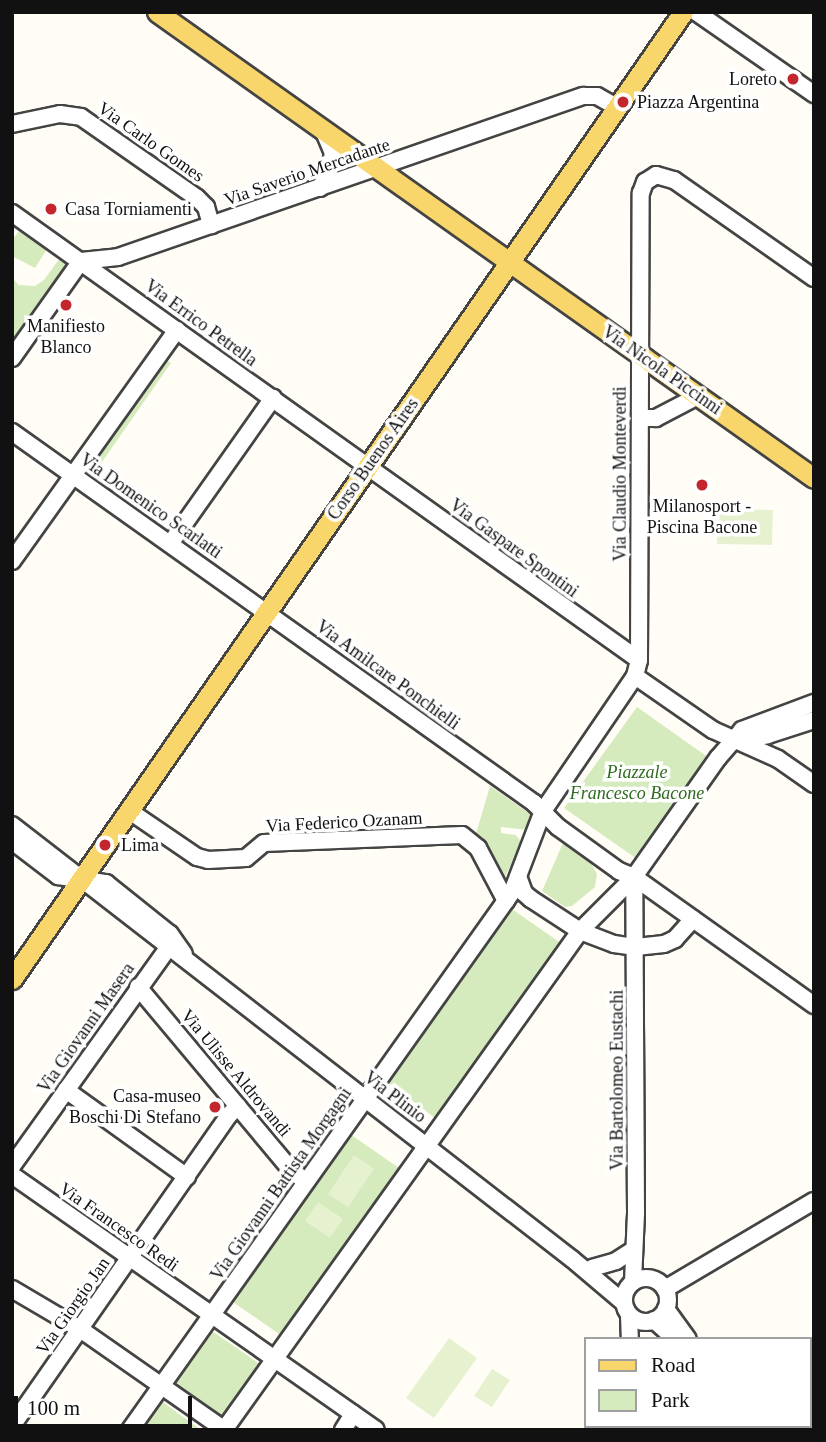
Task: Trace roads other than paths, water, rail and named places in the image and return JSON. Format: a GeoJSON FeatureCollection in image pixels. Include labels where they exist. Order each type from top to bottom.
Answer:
{"type":"FeatureCollection","features":[{"type":"Feature","properties":{"kind":"main road","name":"Via Nicola Piccinni"},"geometry":{"type":"LineString","coordinates":[[158,12],[814,478]]}},
{"type":"Feature","properties":{"kind":"main road"},"geometry":{"type":"LineString","coordinates":[[617,107],[683,12]]}},
{"type":"Feature","properties":{"kind":"main road","name":"Corso Buenos Aires"},"geometry":{"type":"LineString","coordinates":[[85,880],[617,107]]}},
{"type":"Feature","properties":{"kind":"main road"},"geometry":{"type":"LineString","coordinates":[[12,979],[85,880]]}},
{"type":"Feature","properties":{"kind":"street"},"geometry":{"type":"LineString","coordinates":[[696,12],[814,94]]}},
{"type":"Feature","properties":{"kind":"street","name":"Via Saverio Mercadante"},"geometry":{"type":"LineString","coordinates":[[81,261],[118,257],[377,170],[584,96],[597,96],[617,107]]}},
{"type":"Feature","properties":{"kind":"street","name":"Via Carlo Gomes"},"geometry":{"type":"LineString","coordinates":[[12,124],[60,114],[81,117],[197,198],[206,207],[211,225]]}},
{"type":"Feature","properties":{"kind":"street"},"geometry":{"type":"LineString","coordinates":[[320,188],[330,172],[332,153],[324,132]]}},
{"type":"Feature","properties":{"kind":"street","name":"Via Claudio Monteverdi"},"geometry":{"type":"LineString","coordinates":[[637,668],[641,193],[648,179],[662,175],[686,188],[814,278]]}},
{"type":"Feature","properties":{"kind":"street","name":"Via Errico Petrella"},"geometry":{"type":"LineString","coordinates":[[14,219],[81,261],[368,466]]}},
{"type":"Feature","properties":{"kind":"street"},"geometry":{"type":"LineString","coordinates":[[12,358],[81,261]]}},
{"type":"Feature","properties":{"kind":"street"},"geometry":{"type":"LineString","coordinates":[[12,561],[177,330]]}},
{"type":"Feature","properties":{"kind":"street"},"geometry":{"type":"LineString","coordinates":[[640,418],[656,418],[698,396]]}},
{"type":"Feature","properties":{"kind":"street"},"geometry":{"type":"LineString","coordinates":[[170,544],[273,398]]}},
{"type":"Feature","properties":{"kind":"street","name":"Via Domenico Scarlatti"},"geometry":{"type":"LineString","coordinates":[[12,432],[267,612]]}},
{"type":"Feature","properties":{"kind":"street","name":"Via Gaspare Spontini"},"geometry":{"type":"LineString","coordinates":[[368,466],[637,668]]}},
{"type":"Feature","properties":{"kind":"street","name":"Via Amilcare Ponchielli"},"geometry":{"type":"LineString","coordinates":[[267,612],[543,811]]}},
{"type":"Feature","properties":{"kind":"street"},"geometry":{"type":"LineString","coordinates":[[693,919],[675,939],[664,944],[636,947],[614,944],[580,931],[524,893],[512,891],[543,811],[637,668],[733,741],[778,759],[814,784]]}},
{"type":"Feature","properties":{"kind":"street"},"geometry":{"type":"LineString","coordinates":[[12,1289],[80,1329],[224,1430],[580,931],[634,877],[733,741],[742,730],[814,703]]}},
{"type":"Feature","properties":{"kind":"street"},"geometry":{"type":"LineString","coordinates":[[733,741],[768,735],[814,720]]}},
{"type":"Feature","properties":{"kind":"street"},"geometry":{"type":"LineString","coordinates":[[543,811],[558,828],[619,871],[634,877],[814,1005]]}},
{"type":"Feature","properties":{"kind":"street","name":"Via Federico Ozanam"},"geometry":{"type":"LineString","coordinates":[[131,812],[197,857],[225,860],[246,858],[264,843],[455,834],[470,839],[512,891]]}},
{"type":"Feature","properties":{"kind":"street"},"geometry":{"type":"LineString","coordinates":[[12,825],[85,880]]}},
{"type":"Feature","properties":{"kind":"street"},"geometry":{"type":"LineString","coordinates":[[12,841],[58,876],[85,880]]}},
{"type":"Feature","properties":{"kind":"street"},"geometry":{"type":"LineString","coordinates":[[634,877],[636,947]]}},
{"type":"Feature","properties":{"kind":"street","name":"Via Plinio"},"geometry":{"type":"LineString","coordinates":[[85,880],[572,1259],[626,1309]]}},
{"type":"Feature","properties":{"kind":"street","name":"Via Plinio"},"geometry":{"type":"LineString","coordinates":[[85,880],[106,883],[170,934],[190,963]]}},
{"type":"Feature","properties":{"kind":"street","name":"Via Giovanni Battista Morgagni"},"geometry":{"type":"LineString","coordinates":[[130,1430],[512,891]]}},
{"type":"Feature","properties":{"kind":"street","name":"Via Giovanni Masera"},"geometry":{"type":"LineString","coordinates":[[12,1166],[169,947]]}},
{"type":"Feature","properties":{"kind":"street","name":"Via Bartolomeo Eustachi"},"geometry":{"type":"LineString","coordinates":[[630,1337],[626,1309],[631,1284],[636,1212],[636,947]]}},
{"type":"Feature","properties":{"kind":"street","name":"Via Ulisse Aldrovandi"},"geometry":{"type":"LineString","coordinates":[[138,987],[292,1170],[305,1181]]}},
{"type":"Feature","properties":{"kind":"street"},"geometry":{"type":"LineString","coordinates":[[66,1090],[187,1177]]}},
{"type":"Feature","properties":{"kind":"street","name":"Via Giorgio Jan"},"geometry":{"type":"LineString","coordinates":[[12,1426],[228,1116],[238,1107]]}},
{"type":"Feature","properties":{"kind":"street","name":"Via Francesco Redi"},"geometry":{"type":"LineString","coordinates":[[12,1175],[376,1430]]}},
{"type":"Feature","properties":{"kind":"street"},"geometry":{"type":"LineString","coordinates":[[631,1284],[659,1284],[814,1201]]}},
{"type":"Feature","properties":{"kind":"street","name":"Via Bartolomeo Eustachi"},"geometry":{"type":"LineString","coordinates":[[636,1212],[643,1257],[659,1284],[656,1317],[645,1337]]}},
{"type":"Feature","properties":{"kind":"street"},"geometry":{"type":"LineString","coordinates":[[592,1268],[616,1261],[633,1250]]}},
{"type":"Feature","properties":{"kind":"street","name":"Via Plinio"},"geometry":{"type":"LineString","coordinates":[[572,1259],[631,1284]]}},
{"type":"Feature","properties":{"kind":"street"},"geometry":{"type":"LineString","coordinates":[[626,1309],[656,1317],[685,1337]]}},
{"type":"Feature","properties":{"kind":"street"},"geometry":{"type":"LineString","coordinates":[[656,1317],[673,1337]]}},
{"type":"Feature","properties":{"kind":"street"},"geometry":{"type":"LineString","coordinates":[[342,1430],[353,1414]]}},
{"type":"Feature","properties":{"kind":"place","name":"Loreto"},"geometry":{"type":"Point","coordinates":[793,79]}},
{"type":"Feature","properties":{"kind":"place","name":"Piazza Argentina"},"geometry":{"type":"Point","coordinates":[623,102]}},
{"type":"Feature","properties":{"kind":"place","name":"Casa Torniamenti"},"geometry":{"type":"Point","coordinates":[51,209]}},
{"type":"Feature","properties":{"kind":"place","name":"Manifiesto Blanco"},"geometry":{"type":"Point","coordinates":[66,305]}},
{"type":"Feature","properties":{"kind":"place","name":"Milanosport - Piscina Bacone"},"geometry":{"type":"Point","coordinates":[702,485]}},
{"type":"Feature","properties":{"kind":"place","name":"Lima"},"geometry":{"type":"Point","coordinates":[105,845]}},
{"type":"Feature","properties":{"kind":"place","name":"Casa-museo Boschi Di Stefano"},"geometry":{"type":"Point","coordinates":[215,1107]}},
{"type":"Feature","properties":{"kind":"park label","name":"Piazzale Francesco Bacone"},"geometry":{"type":"Point","coordinates":[637,783]}}]}
